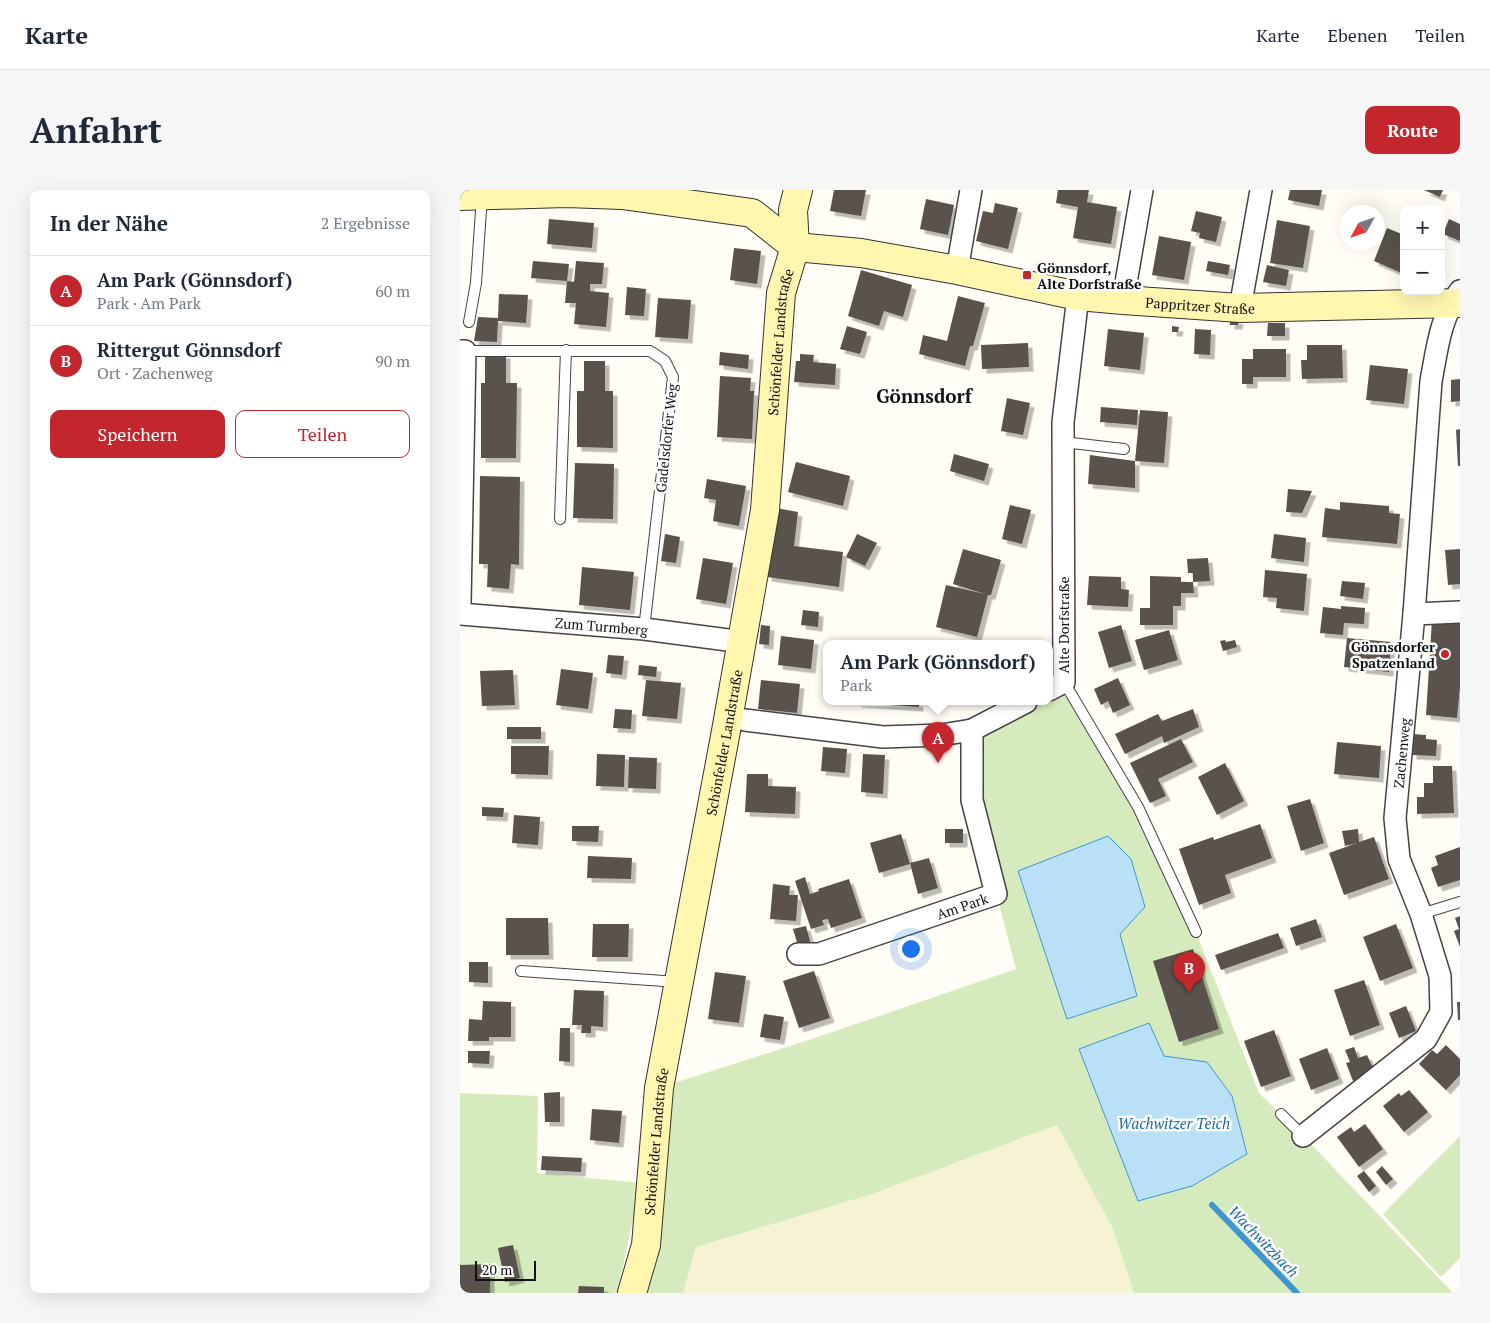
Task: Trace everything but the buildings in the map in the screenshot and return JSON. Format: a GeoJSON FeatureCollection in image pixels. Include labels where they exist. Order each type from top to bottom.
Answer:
{"type":"FeatureCollection","features":[{"type":"Feature","properties":{"kind":"street","name":"Schönfelder Landstraße"},"geometry":{"type":"LineString","coordinates":[[632,1293],[646,1245],[659,1088],[766,510],[781,294],[795,247],[793,210],[798,190]]}},
{"type":"Feature","properties":{"kind":"street"},"geometry":{"type":"LineString","coordinates":[[957,270],[971,190]]}},
{"type":"Feature","properties":{"kind":"street"},"geometry":{"type":"LineString","coordinates":[[1123,300],[1142,190]]}},
{"type":"Feature","properties":{"kind":"street"},"geometry":{"type":"LineString","coordinates":[[1240,308],[1262,190]]}},
{"type":"Feature","properties":{"kind":"street"},"geometry":{"type":"LineString","coordinates":[[471,196],[623,192],[752,213],[795,247]]}},
{"type":"Feature","properties":{"kind":"street","name":"Pappritzer Straße"},"geometry":{"type":"LineString","coordinates":[[795,247],[861,253],[957,270],[1078,296],[1123,300],[1240,308],[1457,299]]}},
{"type":"Feature","properties":{"kind":"street","name":"Alte Dorfstraße"},"geometry":{"type":"LineString","coordinates":[[1056,686],[1063,422],[1078,296]]}},
{"type":"Feature","properties":{"kind":"street","name":"Zachenweg"},"geometry":{"type":"LineString","coordinates":[[1303,1136],[1426,1039],[1441,1012],[1440,976],[1421,914],[1399,858],[1395,818],[1414,614],[1431,381],[1444,322],[1457,299]]}},
{"type":"Feature","properties":{"kind":"street","name":"Gadelsdorfer Weg"},"geometry":{"type":"LineString","coordinates":[[460,603],[463,351]]}},
{"type":"Feature","properties":{"kind":"street"},"geometry":{"type":"LineString","coordinates":[[1414,614],[1460,612]]}},
{"type":"Feature","properties":{"kind":"street","name":"Zum Turmberg"},"geometry":{"type":"LineString","coordinates":[[460,614],[644,629],[743,642]]}},
{"type":"Feature","properties":{"kind":"street"},"geometry":{"type":"LineString","coordinates":[[745,720],[883,737],[941,735],[972,730],[1020,705]]}},
{"type":"Feature","properties":{"kind":"street","name":"Am Park"},"geometry":{"type":"LineString","coordinates":[[798,954],[819,954],[996,894],[972,800],[972,730]]}},
{"type":"Feature","properties":{"kind":"lane"},"geometry":{"type":"LineString","coordinates":[[469,322],[476,283],[471,196]]}},
{"type":"Feature","properties":{"kind":"lane"},"geometry":{"type":"LineString","coordinates":[[560,519],[566,350]]}},
{"type":"Feature","properties":{"kind":"lane","name":"Gadelsdorfer Weg"},"geometry":{"type":"LineString","coordinates":[[463,351],[650,351],[665,361],[673,377],[644,629]]}},
{"type":"Feature","properties":{"kind":"lane"},"geometry":{"type":"LineString","coordinates":[[1063,442],[1124,449]]}},
{"type":"Feature","properties":{"kind":"lane","name":"Alte Dorfstraße"},"geometry":{"type":"LineString","coordinates":[[1056,686],[1138,807],[1196,932]]}},
{"type":"Feature","properties":{"kind":"lane"},"geometry":{"type":"LineString","coordinates":[[1421,914],[1460,902]]}},
{"type":"Feature","properties":{"kind":"lane"},"geometry":{"type":"LineString","coordinates":[[521,971],[679,982]]}},
{"type":"Feature","properties":{"kind":"lane"},"geometry":{"type":"LineString","coordinates":[[1281,1114],[1303,1136]]}},
{"type":"Feature","properties":{"kind":"shaded area"},"geometry":{"type":"Polygon","coordinates":[[[1057,1125],[1112,1227],[1134,1293],[683,1293],[696,1247],[872,1194],[1057,1125]]]}},
{"type":"Feature","properties":{"kind":"green space"},"geometry":{"type":"Polygon","coordinates":[[[1064,682],[1138,807],[1192,922],[1259,1093],[1310,1143],[1453,1293],[1134,1293],[1112,1227],[1057,1125],[872,1194],[696,1247],[683,1293],[632,1293],[659,1088],[818,1037],[1016,969],[972,800],[972,730],[1020,705],[1053,705],[1053,688],[1064,682]],[[1131,859],[1120,934],[1145,907],[1131,859]],[[1079,1049],[1207,1062],[1164,1056],[1079,1049]]]}},
{"type":"Feature","properties":{"kind":"green space"},"geometry":{"type":"Polygon","coordinates":[[[460,1093],[538,1096],[537,1173],[641,1183],[617,1293],[460,1293],[460,1093]]]}},
{"type":"Feature","properties":{"kind":"green space"},"geometry":{"type":"Polygon","coordinates":[[[1460,1136],[1460,1258],[1441,1277],[1383,1214],[1460,1136]]]}},
{"type":"Feature","properties":{"kind":"water"},"geometry":{"type":"Polygon","coordinates":[[[1108,836],[1131,859],[1145,907],[1120,934],[1137,996],[1067,1019],[1018,871],[1108,836]]]}},
{"type":"Feature","properties":{"kind":"water","name":"Wachwitzer Teich"},"geometry":{"type":"Polygon","coordinates":[[[1149,1023],[1164,1056],[1207,1062],[1232,1096],[1247,1154],[1192,1186],[1138,1201],[1079,1049],[1149,1023]]]}},
{"type":"Feature","properties":{"kind":"waterway","name":"Wachwitzbach"},"geometry":{"type":"LineString","coordinates":[[1212,1205],[1297,1293]]}},
{"type":"Feature","properties":{"kind":"place","name":"Gönnsdorf, Alte Dorfstraße"},"geometry":{"type":"Point","coordinates":[1027,275]}},
{"type":"Feature","properties":{"kind":"place","name":"Gönnsdorfer Spatzenland"},"geometry":{"type":"Point","coordinates":[1445,654]}},
{"type":"Feature","properties":{"kind":"place","name":"Am Park (Gönnsdorf)"},"geometry":{"type":"Point","coordinates":[938,763]}},
{"type":"Feature","properties":{"kind":"place","name":"Rittergut Gönnsdorf"},"geometry":{"type":"Point","coordinates":[1189,993]}},
{"type":"Feature","properties":{"kind":"district","name":"Gönnsdorf"},"geometry":{"type":"Point","coordinates":[924,395]}}]}
